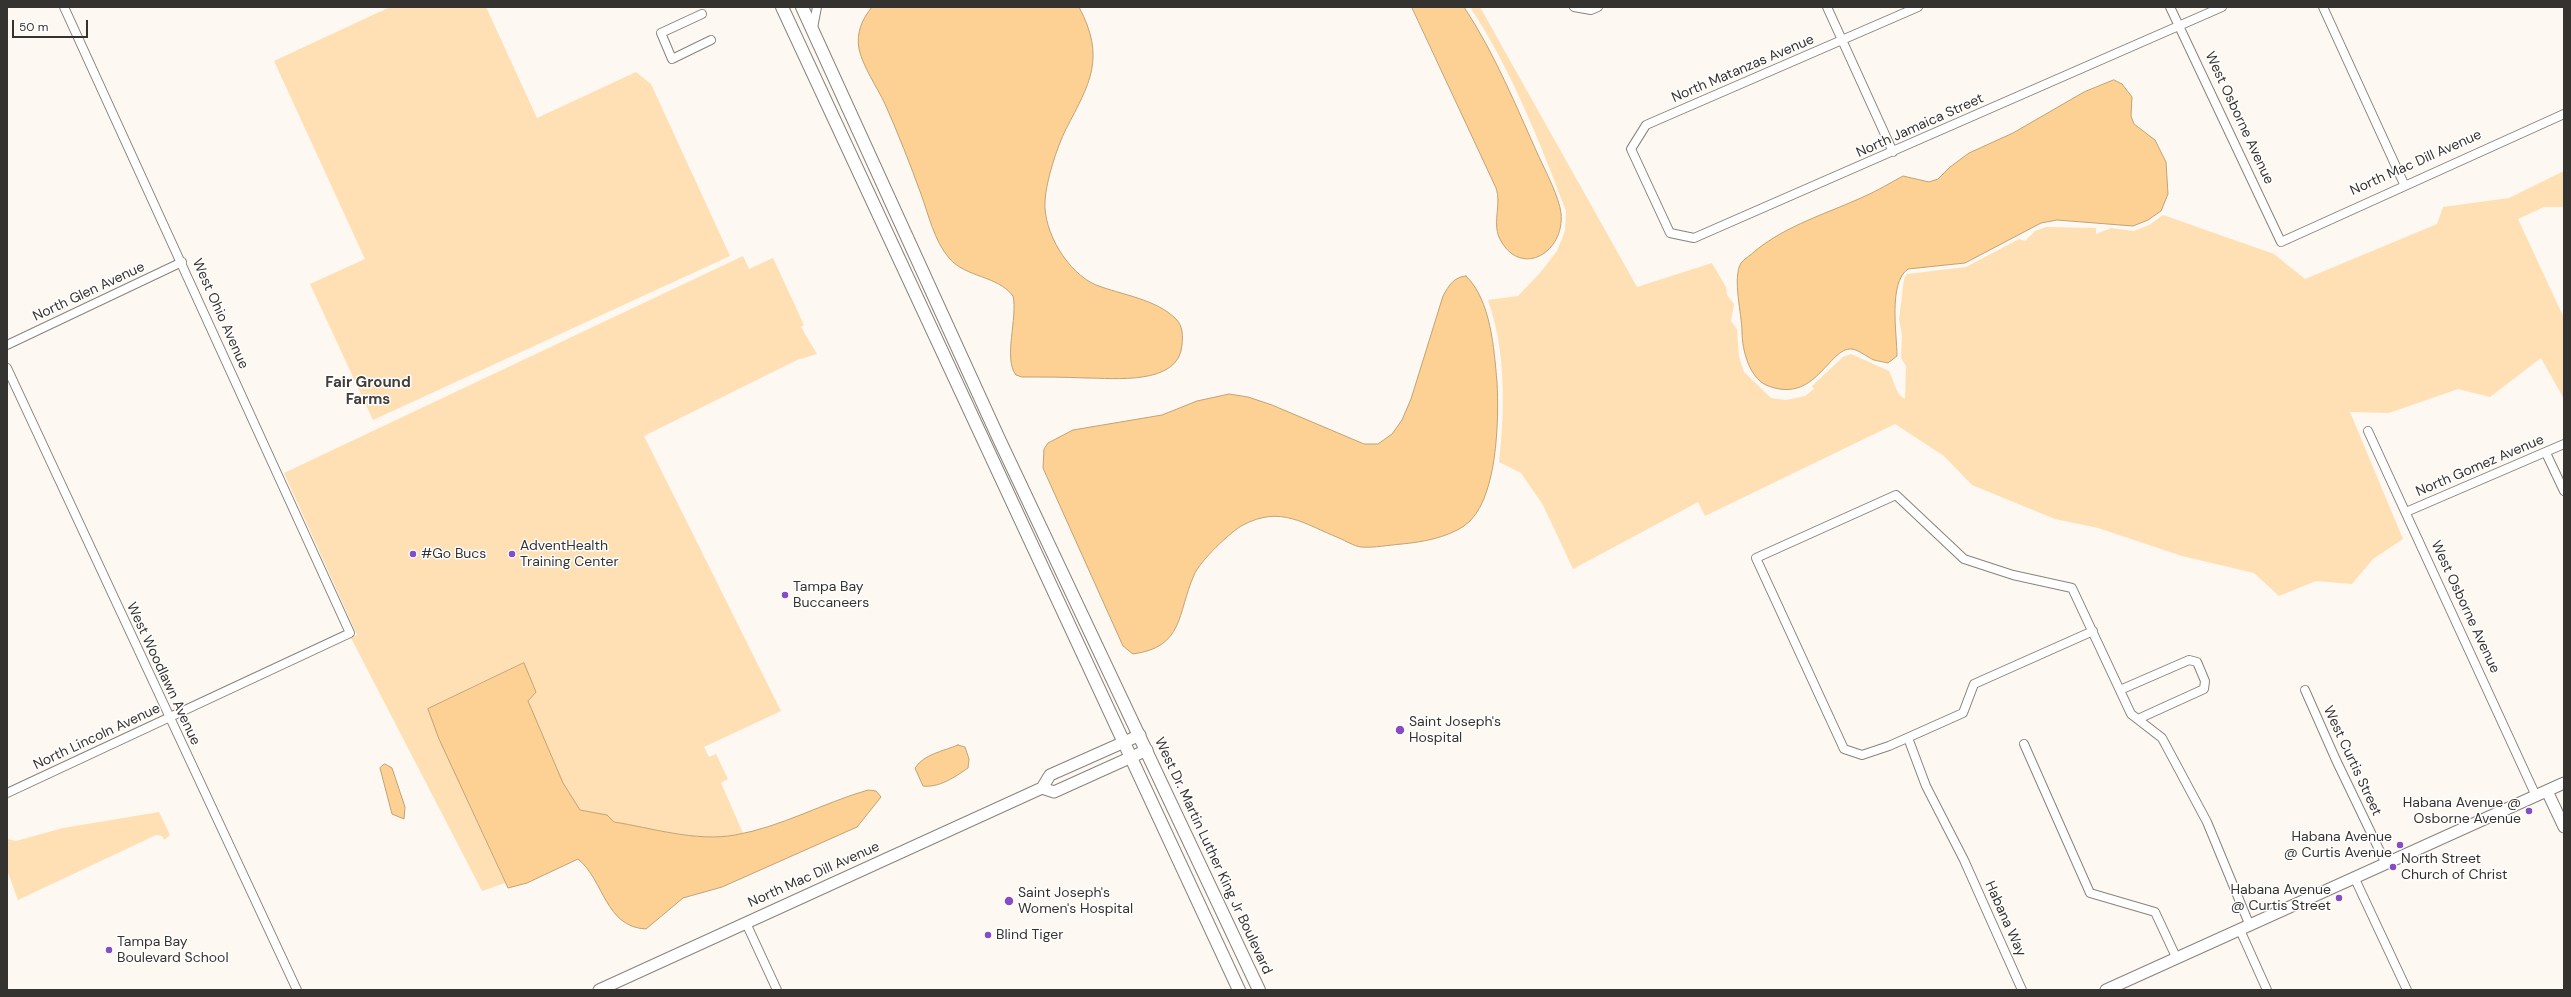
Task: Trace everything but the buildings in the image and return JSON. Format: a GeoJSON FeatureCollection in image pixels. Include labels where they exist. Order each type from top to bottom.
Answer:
{"type":"FeatureCollection","features":[{"type":"Feature","properties":{"kind":"main road"},"geometry":{"type":"LineString","coordinates":[[783,7],[1239,990]]}},
{"type":"Feature","properties":{"kind":"main road","name":"West Dr. Martin Luther King Jr Boulevard"},"geometry":{"type":"LineString","coordinates":[[802,7],[999,439],[1259,990]]}},
{"type":"Feature","properties":{"kind":"street","name":"West Ohio Avenue"},"geometry":{"type":"LineString","coordinates":[[64,7],[182,262],[350,633]]}},
{"type":"Feature","properties":{"kind":"street"},"geometry":{"type":"LineString","coordinates":[[813,31],[817,7]]}},
{"type":"Feature","properties":{"kind":"street"},"geometry":{"type":"LineString","coordinates":[[1574,7],[1591,10],[1598,7]]}},
{"type":"Feature","properties":{"kind":"street"},"geometry":{"type":"LineString","coordinates":[[1827,7],[1893,152]]}},
{"type":"Feature","properties":{"kind":"street","name":"North Matanzas Avenue"},"geometry":{"type":"LineString","coordinates":[[1649,189],[1631,149],[1646,125],[1918,7]]}},
{"type":"Feature","properties":{"kind":"street","name":"West Osborne Avenue"},"geometry":{"type":"LineString","coordinates":[[2170,7],[2281,242]]}},
{"type":"Feature","properties":{"kind":"street","name":"North Jamaica Street"},"geometry":{"type":"LineString","coordinates":[[1649,189],[1670,233],[1694,238],[2222,7]]}},
{"type":"Feature","properties":{"kind":"street"},"geometry":{"type":"LineString","coordinates":[[2323,7],[2404,184]]}},
{"type":"Feature","properties":{"kind":"street"},"geometry":{"type":"LineString","coordinates":[[702,14],[661,33],[672,59],[711,40]]}},
{"type":"Feature","properties":{"kind":"street","name":"North Mac Dill Avenue"},"geometry":{"type":"LineString","coordinates":[[2281,242],[2404,184],[2564,114]]}},
{"type":"Feature","properties":{"kind":"street","name":"North Glen Avenue"},"geometry":{"type":"LineString","coordinates":[[7,345],[182,262]]}},
{"type":"Feature","properties":{"kind":"street","name":"West Woodlawn Avenue"},"geometry":{"type":"LineString","coordinates":[[7,368],[297,990]]}},
{"type":"Feature","properties":{"kind":"street","name":"West Osborne Avenue"},"geometry":{"type":"LineString","coordinates":[[2368,431],[2536,796]]}},
{"type":"Feature","properties":{"kind":"street","name":"North Gomez Avenue"},"geometry":{"type":"LineString","coordinates":[[2406,512],[2564,444]]}},
{"type":"Feature","properties":{"kind":"street"},"geometry":{"type":"LineString","coordinates":[[2546,453],[2564,491]]}},
{"type":"Feature","properties":{"kind":"street"},"geometry":{"type":"LineString","coordinates":[[2093,631],[1974,684],[1963,713],[1908,738],[1862,755],[1844,749],[1756,558],[1896,495],[1964,559],[2013,575],[2072,588],[2093,631],[2131,714],[2162,738],[2207,822],[2267,990]]}},
{"type":"Feature","properties":{"kind":"street","name":"North Lincoln Avenue"},"geometry":{"type":"LineString","coordinates":[[7,793],[350,633]]}},
{"type":"Feature","properties":{"kind":"street"},"geometry":{"type":"LineString","coordinates":[[2120,690],[2190,660],[2197,662],[2205,681],[2204,689],[2138,719]]}},
{"type":"Feature","properties":{"kind":"street","name":"West Curtis Street"},"geometry":{"type":"LineString","coordinates":[[2305,690],[2336,760],[2386,864]]}},
{"type":"Feature","properties":{"kind":"street","name":"North Mac Dill Avenue"},"geometry":{"type":"LineString","coordinates":[[599,990],[1042,788],[1050,775],[1140,735]]}},
{"type":"Feature","properties":{"kind":"street","name":"Habana Way"},"geometry":{"type":"LineString","coordinates":[[1908,738],[1926,786],[1964,860],[2022,990]]}},
{"type":"Feature","properties":{"kind":"street"},"geometry":{"type":"LineString","coordinates":[[2024,744],[2090,893],[2155,912],[2177,959]]}},
{"type":"Feature","properties":{"kind":"street","name":"North Mac Dill Avenue"},"geometry":{"type":"LineString","coordinates":[[1042,788],[1054,792],[1147,750]]}},
{"type":"Feature","properties":{"kind":"street"},"geometry":{"type":"LineString","coordinates":[[2107,990],[2564,783]]}},
{"type":"Feature","properties":{"kind":"street"},"geometry":{"type":"LineString","coordinates":[[2547,791],[2564,827]]}},
{"type":"Feature","properties":{"kind":"street"},"geometry":{"type":"LineString","coordinates":[[2355,878],[2407,990]]}},
{"type":"Feature","properties":{"kind":"street"},"geometry":{"type":"LineString","coordinates":[[746,923],[777,990]]}},
{"type":"Feature","properties":{"kind":"shaded area"},"geometry":{"type":"Polygon","coordinates":[[[390,7],[486,7],[537,118],[636,72],[651,84],[730,256],[373,420],[310,284],[365,259],[274,61],[390,7]]]}},
{"type":"Feature","properties":{"kind":"shaded area"},"geometry":{"type":"Polygon","coordinates":[[[872,7],[1079,7],[1092,41],[1092,70],[1088,84],[1066,129],[1052,164],[1045,201],[1045,213],[1048,226],[1059,250],[1076,271],[1086,279],[1106,289],[1149,302],[1168,312],[1176,319],[1181,328],[1182,345],[1178,358],[1170,367],[1143,377],[1112,379],[1022,377],[1016,375],[1012,368],[1011,359],[1014,315],[1013,296],[999,284],[956,265],[939,244],[932,228],[913,171],[890,115],[861,56],[858,43],[859,32],[865,16],[872,7]]]}},
{"type":"Feature","properties":{"kind":"shaded area"},"geometry":{"type":"Polygon","coordinates":[[[1412,7],[1464,7],[1486,43],[1552,185],[1560,207],[1560,227],[1556,239],[1549,249],[1540,256],[1530,259],[1520,258],[1510,252],[1501,241],[1497,228],[1498,195],[1496,188],[1412,7]]]}},
{"type":"Feature","properties":{"kind":"shaded area"},"geometry":{"type":"Polygon","coordinates":[[[1470,7],[1480,7],[1637,287],[1712,263],[1726,287],[1727,295],[1734,304],[1731,321],[1737,329],[1739,357],[1744,372],[1771,398],[1786,400],[1805,396],[1814,389],[1812,386],[1843,357],[1851,354],[1889,371],[1899,394],[1905,399],[1906,366],[1901,358],[1902,334],[1899,320],[1904,279],[1907,274],[1966,267],[2019,239],[2025,241],[2035,231],[2046,227],[2096,228],[2096,234],[2111,228],[2134,231],[2149,225],[2163,215],[2274,254],[2305,279],[2437,224],[2443,207],[2509,198],[2564,171],[2564,207],[2544,207],[2518,219],[2564,318],[2564,399],[2541,358],[2490,397],[2458,389],[2389,413],[2350,412],[2403,539],[2373,559],[2352,584],[2316,581],[2279,596],[2254,573],[2182,556],[2098,528],[2055,519],[1972,485],[1944,456],[1895,424],[1705,516],[1698,502],[1573,569],[1543,505],[1521,473],[1499,462],[1503,401],[1501,360],[1494,319],[1488,300],[1518,296],[1540,273],[1557,251],[1565,231],[1566,211],[1524,106],[1499,55],[1470,7]]]}},
{"type":"Feature","properties":{"kind":"shaded area"},"geometry":{"type":"Polygon","coordinates":[[[2114,80],[2122,84],[2132,97],[2131,116],[2134,124],[2155,140],[2166,162],[2168,194],[2161,211],[2148,220],[2133,226],[2057,220],[2041,223],[1965,263],[1908,269],[1902,276],[1898,285],[1896,297],[1895,322],[1897,356],[1888,363],[1874,360],[1852,349],[1843,351],[1835,357],[1819,374],[1809,382],[1797,388],[1783,389],[1766,385],[1755,376],[1748,362],[1743,346],[1742,324],[1737,287],[1738,270],[1741,263],[1746,258],[1767,242],[1793,227],[1868,195],[1903,176],[1929,182],[1938,179],[1950,167],[1969,153],[2013,133],[2084,92],[2114,80]]]}},
{"type":"Feature","properties":{"kind":"shaded area","name":"AdventHealth Training Center"},"geometry":{"type":"Polygon","coordinates":[[[743,256],[749,269],[773,258],[804,325],[801,327],[817,354],[797,360],[644,436],[781,711],[704,747],[709,757],[716,754],[728,779],[721,783],[743,833],[711,837],[678,834],[613,822],[607,815],[580,810],[563,783],[528,701],[536,692],[523,663],[428,709],[439,739],[505,883],[482,891],[351,638],[357,635],[284,473],[743,256]]]}},
{"type":"Feature","properties":{"kind":"shaded area"},"geometry":{"type":"Polygon","coordinates":[[[1466,276],[1481,298],[1490,326],[1498,398],[1494,459],[1490,480],[1484,499],[1475,515],[1464,526],[1450,534],[1434,539],[1366,547],[1356,546],[1303,522],[1292,519],[1269,517],[1257,519],[1237,529],[1216,547],[1202,562],[1194,575],[1176,626],[1170,636],[1162,644],[1150,650],[1133,654],[1123,646],[1043,468],[1044,449],[1048,443],[1073,430],[1162,415],[1197,401],[1229,394],[1248,397],[1272,405],[1364,444],[1378,444],[1392,434],[1402,420],[1411,399],[1443,296],[1447,288],[1458,278],[1466,276]]]}},
{"type":"Feature","properties":{"kind":"shaded area"},"geometry":{"type":"Polygon","coordinates":[[[524,663],[536,692],[528,701],[563,783],[580,810],[607,815],[614,822],[659,831],[690,836],[720,837],[752,831],[785,821],[851,795],[868,790],[876,791],[881,797],[857,827],[722,887],[683,898],[646,929],[632,926],[613,912],[587,868],[578,859],[527,883],[508,888],[439,739],[428,709],[524,663]]]}},
{"type":"Feature","properties":{"kind":"shaded area"},"geometry":{"type":"Polygon","coordinates":[[[958,745],[965,747],[969,759],[968,768],[941,784],[923,786],[915,768],[919,763],[929,756],[958,745]]]}},
{"type":"Feature","properties":{"kind":"shaded area"},"geometry":{"type":"Polygon","coordinates":[[[385,764],[392,768],[405,807],[404,819],[392,814],[380,768],[385,764]]]}},
{"type":"Feature","properties":{"kind":"shaded area"},"geometry":{"type":"Polygon","coordinates":[[[159,812],[170,835],[164,840],[162,836],[156,835],[18,900],[7,870],[7,839],[16,841],[63,828],[159,812]]]}},
{"type":"Feature","properties":{"kind":"place","name":"#Go Bucs"},"geometry":{"type":"Point","coordinates":[413,554]}},
{"type":"Feature","properties":{"kind":"place","name":"AdventHealth Training Center"},"geometry":{"type":"Point","coordinates":[512,554]}},
{"type":"Feature","properties":{"kind":"place","name":"Tampa Bay Buccaneers"},"geometry":{"type":"Point","coordinates":[785,595]}},
{"type":"Feature","properties":{"kind":"place","name":"Saint Joseph's Hospital"},"geometry":{"type":"Point","coordinates":[1400,730]}},
{"type":"Feature","properties":{"kind":"place","name":"Habana Avenue @ Osborne Avenue"},"geometry":{"type":"Point","coordinates":[2529,811]}},
{"type":"Feature","properties":{"kind":"place","name":"Habana Avenue @ Curtis Avenue"},"geometry":{"type":"Point","coordinates":[2400,845]}},
{"type":"Feature","properties":{"kind":"place","name":"North Street Church of Christ"},"geometry":{"type":"Point","coordinates":[2393,867]}},
{"type":"Feature","properties":{"kind":"place","name":"Habana Avenue @ Curtis Street"},"geometry":{"type":"Point","coordinates":[2339,898]}},
{"type":"Feature","properties":{"kind":"place","name":"Saint Joseph's Women's Hospital"},"geometry":{"type":"Point","coordinates":[1009,901]}},
{"type":"Feature","properties":{"kind":"place","name":"Blind Tiger"},"geometry":{"type":"Point","coordinates":[988,935]}},
{"type":"Feature","properties":{"kind":"place","name":"Tampa Bay Boulevard School"},"geometry":{"type":"Point","coordinates":[109,950]}},
{"type":"Feature","properties":{"kind":"district","name":"Fair Ground Farms"},"geometry":{"type":"Point","coordinates":[368,392]}}]}
